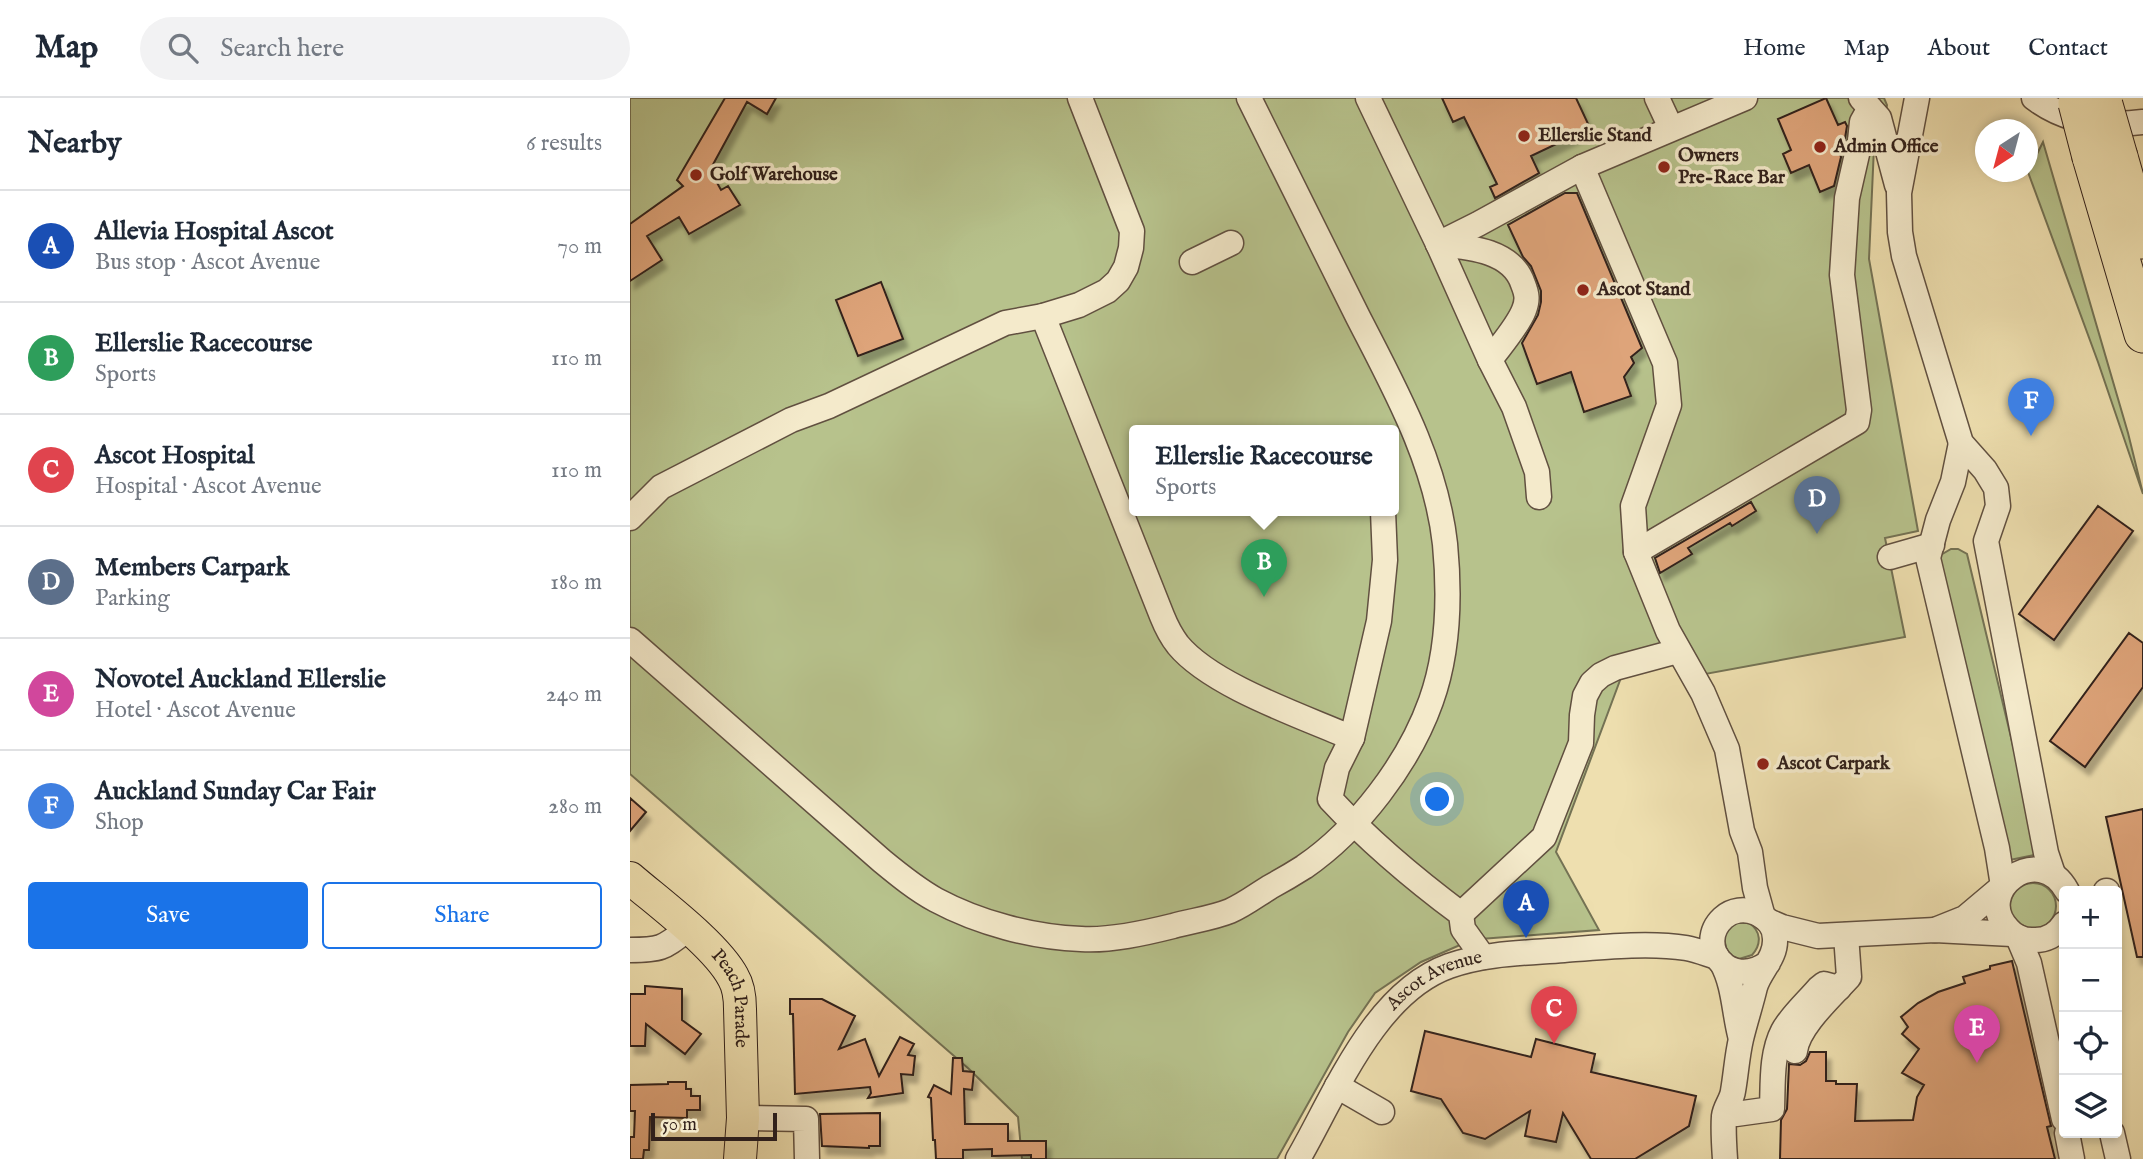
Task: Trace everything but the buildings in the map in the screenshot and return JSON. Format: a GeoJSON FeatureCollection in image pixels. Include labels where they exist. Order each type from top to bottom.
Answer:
{"type":"FeatureCollection","features":[{"type":"Feature","properties":{"kind":"highway"},"geometry":{"type":"LineString","coordinates":[[2089,101],[2105,157],[2143,334]]}},
{"type":"Feature","properties":{"kind":"highway"},"geometry":{"type":"LineString","coordinates":[[2105,157],[2143,240]]}},
{"type":"Feature","properties":{"kind":"main road","name":"Peach Parade"},"geometry":{"type":"LineString","coordinates":[[630,878],[723,964],[737,986],[740,997],[743,1118],[740,1159]]}},
{"type":"Feature","properties":{"kind":"street"},"geometry":{"type":"LineString","coordinates":[[630,518],[661,487],[791,421],[829,406],[1005,323],[1043,316],[1079,305],[1107,291],[1118,281],[1126,267],[1132,232],[1080,98]]}},
{"type":"Feature","properties":{"kind":"street"},"geometry":{"type":"LineString","coordinates":[[630,640],[882,862],[935,899],[965,914],[1034,934],[1084,939],[1146,933],[1230,911],[1306,866],[1353,824],[1404,758],[1431,701],[1440,666],[1448,598],[1442,523],[1429,469],[1404,407],[1249,98]]}},
{"type":"Feature","properties":{"kind":"street"},"geometry":{"type":"LineString","coordinates":[[1368,98],[1518,420],[1537,472],[1539,497]]}},
{"type":"Feature","properties":{"kind":"street"},"geometry":{"type":"LineString","coordinates":[[1657,98],[1671,128]]}},
{"type":"Feature","properties":{"kind":"street"},"geometry":{"type":"LineString","coordinates":[[1438,244],[1582,167],[1745,98]]}},
{"type":"Feature","properties":{"kind":"street"},"geometry":{"type":"LineString","coordinates":[[1917,98],[1899,194],[1904,256],[1961,443],[1985,470],[1996,488],[1998,506],[1986,541],[2046,853],[2060,883]]}},
{"type":"Feature","properties":{"kind":"street"},"geometry":{"type":"LineString","coordinates":[[2034,98],[2067,116],[2088,123],[2123,125],[2143,122]]}},
{"type":"Feature","properties":{"kind":"street"},"geometry":{"type":"LineString","coordinates":[[1865,103],[1879,118],[1899,194]]}},
{"type":"Feature","properties":{"kind":"street"},"geometry":{"type":"LineString","coordinates":[[1636,552],[1857,422],[1859,410],[1843,275],[1847,198],[1860,141],[1865,103]]}},
{"type":"Feature","properties":{"kind":"street"},"geometry":{"type":"LineString","coordinates":[[1582,167],[1665,363],[1669,405],[1633,506],[1636,552],[1678,651],[1703,693],[1727,749],[1742,831],[1750,852],[1755,888],[1766,919],[1776,936],[1774,952],[1756,984],[1741,1039],[1734,1105],[1739,1130],[1740,1159]]}},
{"type":"Feature","properties":{"kind":"street"},"geometry":{"type":"LineString","coordinates":[[1192,262],[1231,243]]}},
{"type":"Feature","properties":{"kind":"street"},"geometry":{"type":"LineString","coordinates":[[1438,244],[1474,247],[1505,260],[1521,278],[1528,297],[1524,312],[1490,360]]}},
{"type":"Feature","properties":{"kind":"street"},"geometry":{"type":"LineString","coordinates":[[1043,316],[1162,617],[1178,646],[1204,669],[1232,685],[1352,738]]}},
{"type":"Feature","properties":{"kind":"street"},"geometry":{"type":"LineString","coordinates":[[1961,443],[1952,482],[1928,558],[1997,848],[2003,887],[1998,907],[2005,926],[2015,935],[2029,963],[2059,1097]]}},
{"type":"Feature","properties":{"kind":"street"},"geometry":{"type":"LineString","coordinates":[[1383,516],[1385,559],[1379,621],[1352,738],[1337,768],[1330,799],[1353,824],[1417,881],[1461,914],[1463,929],[1483,957]]}},
{"type":"Feature","properties":{"kind":"street"},"geometry":{"type":"LineString","coordinates":[[1890,557],[1932,545]]}},
{"type":"Feature","properties":{"kind":"street"},"geometry":{"type":"LineString","coordinates":[[1461,914],[1544,837],[1581,743],[1585,696],[1592,683],[1615,668],[1678,651]]}},
{"type":"Feature","properties":{"kind":"street"},"geometry":{"type":"LineString","coordinates":[[1741,1039],[1728,974],[1719,960],[1713,937],[1716,927],[1726,916],[1735,898],[1740,880],[1742,831]]}},
{"type":"Feature","properties":{"kind":"street"},"geometry":{"type":"LineString","coordinates":[[1936,930],[1965,918],[2020,872],[2042,870],[2060,883]]}},
{"type":"Feature","properties":{"kind":"street"},"geometry":{"type":"LineString","coordinates":[[1726,916],[1743,909],[1760,914],[1782,927],[1818,936],[1936,930],[2015,935],[2029,940],[2041,940],[2052,936],[2059,929]]}},
{"type":"Feature","properties":{"kind":"street","name":"Ascot Avenue"},"geometry":{"type":"LineString","coordinates":[[1656,947],[1726,916]]}},
{"type":"Feature","properties":{"kind":"street"},"geometry":{"type":"LineString","coordinates":[[630,950],[665,947],[688,929]]}},
{"type":"Feature","properties":{"kind":"street"},"geometry":{"type":"LineString","coordinates":[[1795,1051],[1803,1030],[1849,977],[1846,935]]}},
{"type":"Feature","properties":{"kind":"street"},"geometry":{"type":"LineString","coordinates":[[1719,960],[1731,970],[1751,972],[1789,948],[1818,936]]}},
{"type":"Feature","properties":{"kind":"street","name":"Ascot Avenue"},"geometry":{"type":"LineString","coordinates":[[1298,1159],[1337,1086],[1373,1029],[1416,984],[1447,966],[1483,957],[1602,947],[1686,948],[1719,960]]}},
{"type":"Feature","properties":{"kind":"street"},"geometry":{"type":"LineString","coordinates":[[1724,1159],[1724,1113],[1734,1105],[1772,1109],[1774,1066],[1777,1047],[1784,1030],[1824,984],[1839,988]]}},
{"type":"Feature","properties":{"kind":"street"},"geometry":{"type":"LineString","coordinates":[[1337,1086],[1382,1112]]}},
{"type":"Feature","properties":{"kind":"street"},"geometry":{"type":"LineString","coordinates":[[743,1118],[806,1119],[807,1159]]}},
{"type":"Feature","properties":{"kind":"street"},"geometry":{"type":"LineString","coordinates":[[2068,1138],[2072,1159]]}},
{"type":"Feature","properties":{"kind":"street"},"geometry":{"type":"LineString","coordinates":[[2113,1138],[2118,1159]]}},
{"type":"Feature","properties":{"kind":"green space"},"geometry":{"type":"Polygon","coordinates":[[[630,98],[1884,98],[1887,105],[1883,129],[1874,147],[1869,259],[1918,531],[1885,538],[1905,637],[1700,675],[1689,654],[1622,675],[1556,852],[1599,930],[1480,939],[1421,962],[1375,993],[1348,1032],[1277,1159],[1022,1159],[1018,1117],[969,1069],[630,774],[630,98]]]}},
{"type":"Feature","properties":{"kind":"green space"},"geometry":{"type":"Polygon","coordinates":[[[2043,142],[2128,433],[2143,494],[2032,182],[2038,182],[2038,152],[2043,142]]]}},
{"type":"Feature","properties":{"kind":"green space"},"geometry":{"type":"Polygon","coordinates":[[[1951,549],[1967,554],[2039,854],[2005,861],[1939,556],[1951,549]]]}},
{"type":"Feature","properties":{"kind":"green space"},"geometry":{"type":"Polygon","coordinates":[[[2033,883],[2049,890],[2056,906],[2049,922],[2033,929],[2017,922],[2010,906],[2017,890],[2033,883]]]}},
{"type":"Feature","properties":{"kind":"green space"},"geometry":{"type":"Polygon","coordinates":[[[1731,923],[1749,923],[1756,930],[1759,942],[1752,955],[1739,959],[1727,954],[1723,931],[1731,923]]]}},
{"type":"Feature","properties":{"kind":"place","name":"Ellerslie Stand"},"geometry":{"type":"Point","coordinates":[1524,136]}},
{"type":"Feature","properties":{"kind":"place","name":"Admin Office"},"geometry":{"type":"Point","coordinates":[1820,147]}},
{"type":"Feature","properties":{"kind":"place","name":"Owners Pre-Race Bar"},"geometry":{"type":"Point","coordinates":[1664,167]}},
{"type":"Feature","properties":{"kind":"place","name":"Golf Warehouse"},"geometry":{"type":"Point","coordinates":[696,175]}},
{"type":"Feature","properties":{"kind":"place","name":"Ascot Stand"},"geometry":{"type":"Point","coordinates":[1583,290]}},
{"type":"Feature","properties":{"kind":"place","name":"Auckland Sunday Car Fair"},"geometry":{"type":"Point","coordinates":[2031,436]}},
{"type":"Feature","properties":{"kind":"place","name":"Members Carpark"},"geometry":{"type":"Point","coordinates":[1817,534]}},
{"type":"Feature","properties":{"kind":"place","name":"Ellerslie Racecourse"},"geometry":{"type":"Point","coordinates":[1264,597]}},
{"type":"Feature","properties":{"kind":"place","name":"Ascot Carpark"},"geometry":{"type":"Point","coordinates":[1763,764]}},
{"type":"Feature","properties":{"kind":"place","name":"Allevia Hospital Ascot"},"geometry":{"type":"Point","coordinates":[1526,938]}},
{"type":"Feature","properties":{"kind":"place","name":"Ascot Hospital"},"geometry":{"type":"Point","coordinates":[1554,1044]}},
{"type":"Feature","properties":{"kind":"place","name":"Novotel Auckland Ellerslie"},"geometry":{"type":"Point","coordinates":[1977,1063]}}]}
